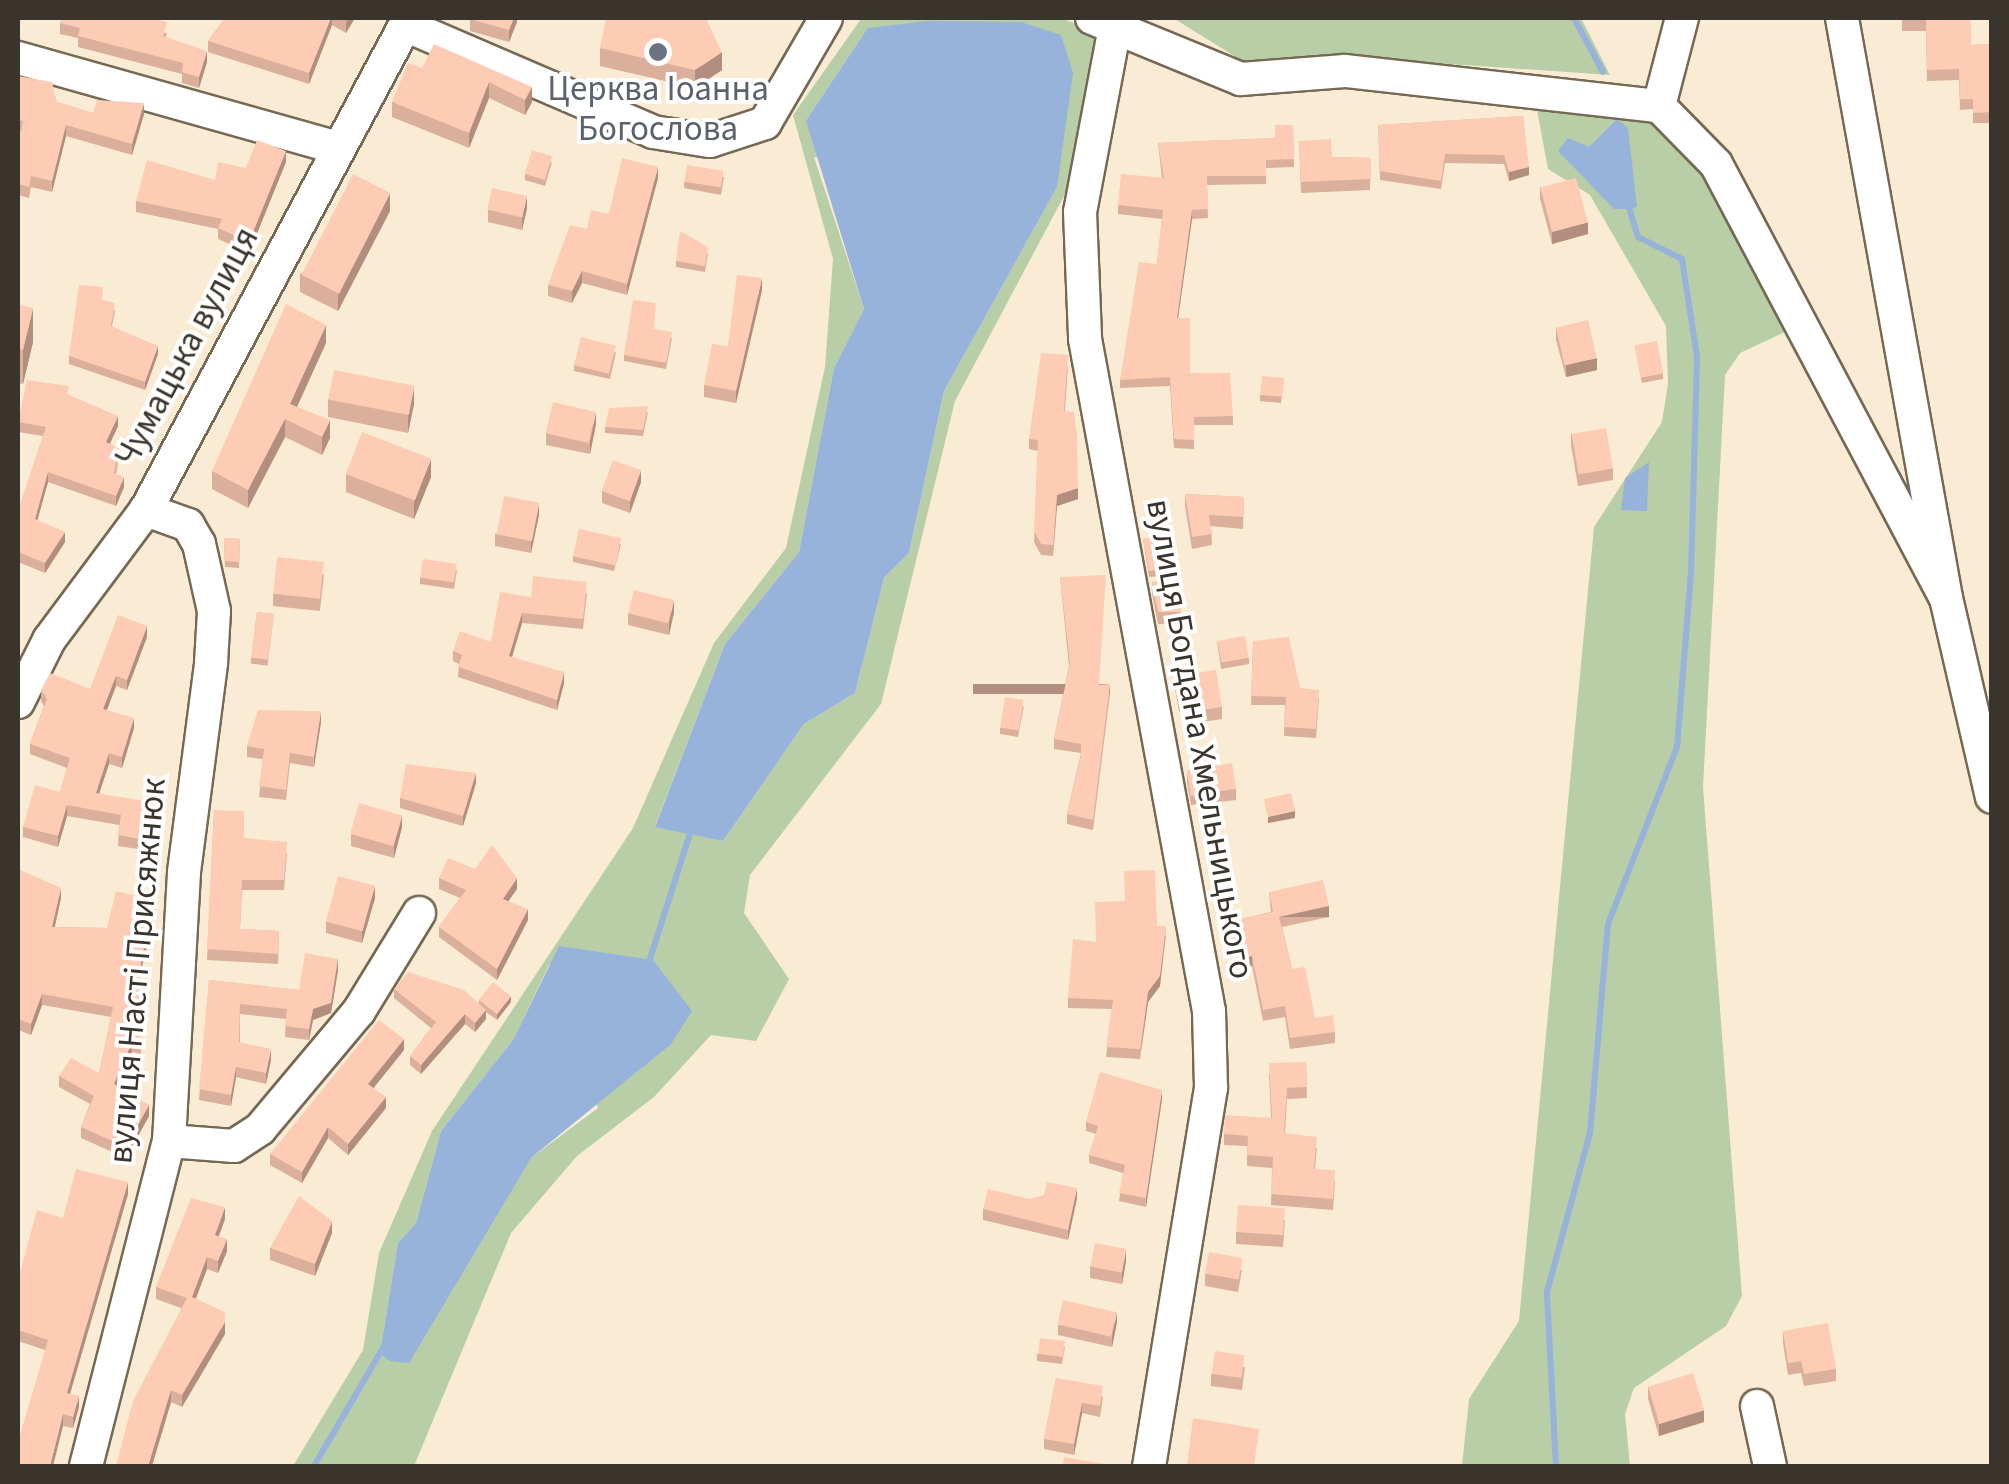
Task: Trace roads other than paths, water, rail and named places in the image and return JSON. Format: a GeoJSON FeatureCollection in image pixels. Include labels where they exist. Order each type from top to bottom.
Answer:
{"type":"FeatureCollection","features":[{"type":"Feature","properties":{"kind":"street"},"geometry":{"type":"LineString","coordinates":[[407,21],[653,132],[710,141],[765,123],[826,18]]}},
{"type":"Feature","properties":{"kind":"street"},"geometry":{"type":"LineString","coordinates":[[1659,106],[1682,18]]}},
{"type":"Feature","properties":{"kind":"street"},"geometry":{"type":"LineString","coordinates":[[1842,18],[1946,598],[1992,797]]}},
{"type":"Feature","properties":{"kind":"street","name":"Чумацька вулиця"},"geometry":{"type":"LineString","coordinates":[[18,702],[49,640],[146,510],[334,147],[407,21]]}},
{"type":"Feature","properties":{"kind":"street"},"geometry":{"type":"LineString","coordinates":[[1103,22],[1241,79],[1345,72],[1659,106],[1716,164],[1946,598]]}},
{"type":"Feature","properties":{"kind":"street","name":"вулиця Богдана Хмельницького"},"geometry":{"type":"LineString","coordinates":[[1103,22],[1080,212],[1086,339],[1209,1011],[1211,1088],[1149,1466]]}},
{"type":"Feature","properties":{"kind":"street"},"geometry":{"type":"LineString","coordinates":[[18,58],[334,147]]}},
{"type":"Feature","properties":{"kind":"street","name":"вулиця Насті Присяжнюк"},"geometry":{"type":"LineString","coordinates":[[86,1466],[169,1141],[184,872],[214,611],[188,525],[146,510]]}},
{"type":"Feature","properties":{"kind":"street"},"geometry":{"type":"LineString","coordinates":[[169,1141],[234,1146],[260,1129],[358,1011],[419,914]]}},
{"type":"Feature","properties":{"kind":"street"},"geometry":{"type":"LineString","coordinates":[[1757,1406],[1770,1466]]}},
{"type":"Feature","properties":{"kind":"water"},"geometry":{"type":"Polygon","coordinates":[[[928,21],[1021,22],[1061,35],[1073,73],[1057,187],[944,391],[909,553],[884,578],[855,693],[804,724],[723,841],[655,827],[725,644],[799,552],[834,368],[864,309],[806,121],[868,28],[928,21]]]}},
{"type":"Feature","properties":{"kind":"water"},"geometry":{"type":"Polygon","coordinates":[[[1617,119],[1628,128],[1637,207],[1627,209],[1614,209],[1558,151],[1568,138],[1589,147],[1617,119]]]}},
{"type":"Feature","properties":{"kind":"water"},"geometry":{"type":"Polygon","coordinates":[[[1649,462],[1647,511],[1621,510],[1625,478],[1649,462]]]}},
{"type":"Feature","properties":{"kind":"water"},"geometry":{"type":"Polygon","coordinates":[[[559,946],[653,960],[692,1011],[671,1044],[531,1158],[409,1363],[390,1361],[380,1353],[398,1243],[416,1223],[441,1131],[513,1040],[559,946]]]}},
{"type":"Feature","properties":{"kind":"waterway"},"geometry":{"type":"LineString","coordinates":[[1574,18],[1603,72]]}},
{"type":"Feature","properties":{"kind":"waterway"},"geometry":{"type":"LineString","coordinates":[[1556,1466],[1547,1292],[1590,1133],[1608,924],[1677,747],[1691,574],[1697,357],[1682,259],[1638,237],[1627,202]]}},
{"type":"Feature","properties":{"kind":"waterway"},"geometry":{"type":"LineString","coordinates":[[648,965],[691,830]]}},
{"type":"Feature","properties":{"kind":"waterway"},"geometry":{"type":"LineString","coordinates":[[314,1466],[384,1346]]}},
{"type":"Feature","properties":{"kind":"place","name":"Церква Іоанна Богослова"},"geometry":{"type":"Point","coordinates":[658,52]}}]}
